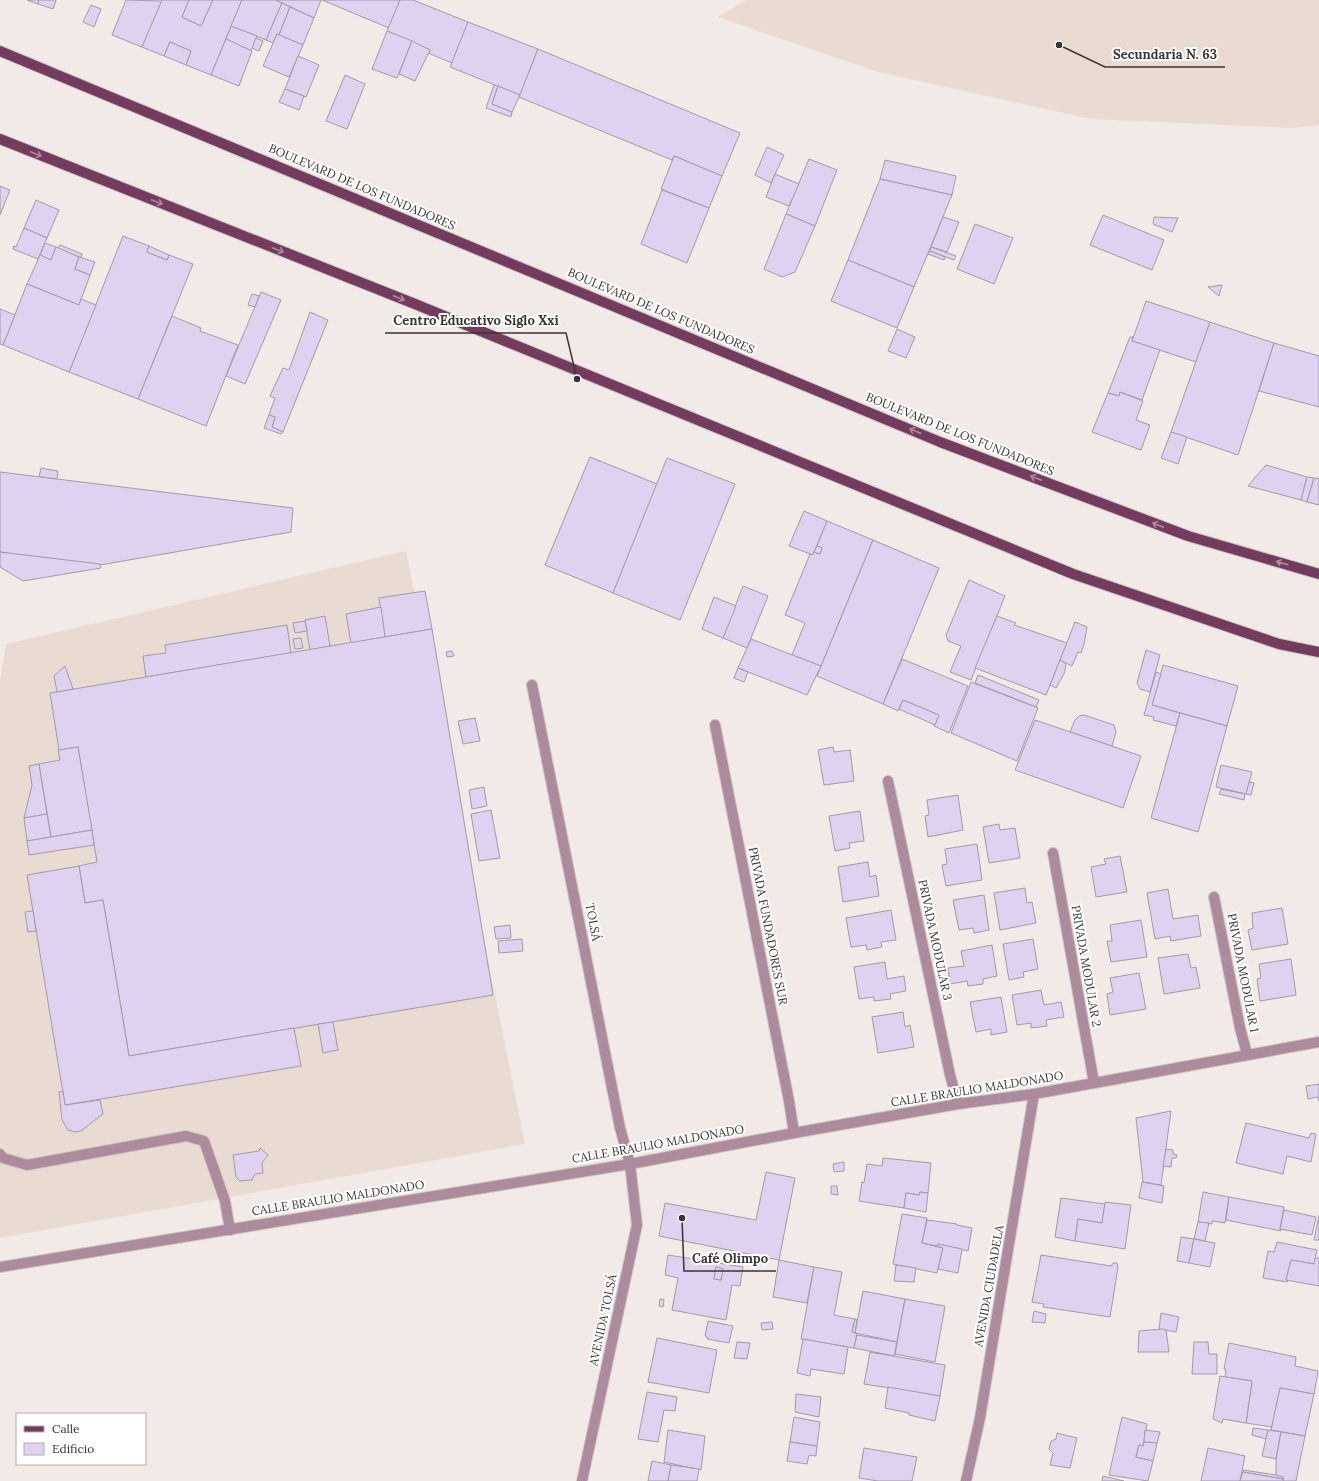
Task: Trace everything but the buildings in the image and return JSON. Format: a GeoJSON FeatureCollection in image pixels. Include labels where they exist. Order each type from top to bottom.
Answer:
{"type":"FeatureCollection","features":[{"type":"Feature","properties":{"kind":"main road","name":"BOULEVARD DE LOS FUNDADORES"},"geometry":{"type":"LineString","coordinates":[[0,51],[940,442],[1188,536],[1319,574]]}},
{"type":"Feature","properties":{"kind":"main road"},"geometry":{"type":"LineString","coordinates":[[0,139],[407,301],[1073,574],[1279,644],[1319,652]]}},
{"type":"Feature","properties":{"kind":"street","name":"TOLSÁ"},"geometry":{"type":"LineString","coordinates":[[532,685],[619,1120],[630,1164]]}},
{"type":"Feature","properties":{"kind":"street","name":"PRIVADA FUNDADORES SUR"},"geometry":{"type":"LineString","coordinates":[[715,725],[794,1133]]}},
{"type":"Feature","properties":{"kind":"street","name":"PRIVADA MODULAR 3"},"geometry":{"type":"LineString","coordinates":[[888,781],[950,1075],[958,1104]]}},
{"type":"Feature","properties":{"kind":"street","name":"PRIVADA MODULAR 2"},"geometry":{"type":"LineString","coordinates":[[1052,853],[1094,1083]]}},
{"type":"Feature","properties":{"kind":"street","name":"PRIVADA MODULAR 1"},"geometry":{"type":"LineString","coordinates":[[1214,897],[1240,1028],[1247,1054]]}},
{"type":"Feature","properties":{"kind":"street","name":"CALLE BRAULIO MALDONADO"},"geometry":{"type":"LineString","coordinates":[[0,1267],[630,1164],[794,1133],[958,1104],[1034,1094],[1319,1042]]}},
{"type":"Feature","properties":{"kind":"street","name":"AVENIDA CIUDADELA"},"geometry":{"type":"LineString","coordinates":[[966,1481],[980,1418],[1034,1094]]}},
{"type":"Feature","properties":{"kind":"street"},"geometry":{"type":"LineString","coordinates":[[0,1154],[3,1158],[27,1165],[186,1136],[204,1141],[225,1201],[230,1230]]}},
{"type":"Feature","properties":{"kind":"street","name":"AVENIDA TOLSÁ"},"geometry":{"type":"LineString","coordinates":[[582,1481],[637,1224],[630,1164]]}},
{"type":"Feature","properties":{"kind":"shaded area"},"geometry":{"type":"Polygon","coordinates":[[[746,0],[1319,0],[1319,125],[1294,128],[1091,119],[878,72],[718,17],[746,0]]]}},
{"type":"Feature","properties":{"kind":"shaded area"},"geometry":{"type":"Polygon","coordinates":[[[406,551],[525,1144],[0,1238],[0,681],[6,644],[406,551]]]}},
{"type":"Feature","properties":{"kind":"place","name":"Secundaria N. 63"},"geometry":{"type":"Point","coordinates":[1059,45]}},
{"type":"Feature","properties":{"kind":"place","name":"Centro Educativo Siglo Xxi"},"geometry":{"type":"Point","coordinates":[577,379]}},
{"type":"Feature","properties":{"kind":"place","name":"Café Olimpo"},"geometry":{"type":"Point","coordinates":[682,1218]}}]}
